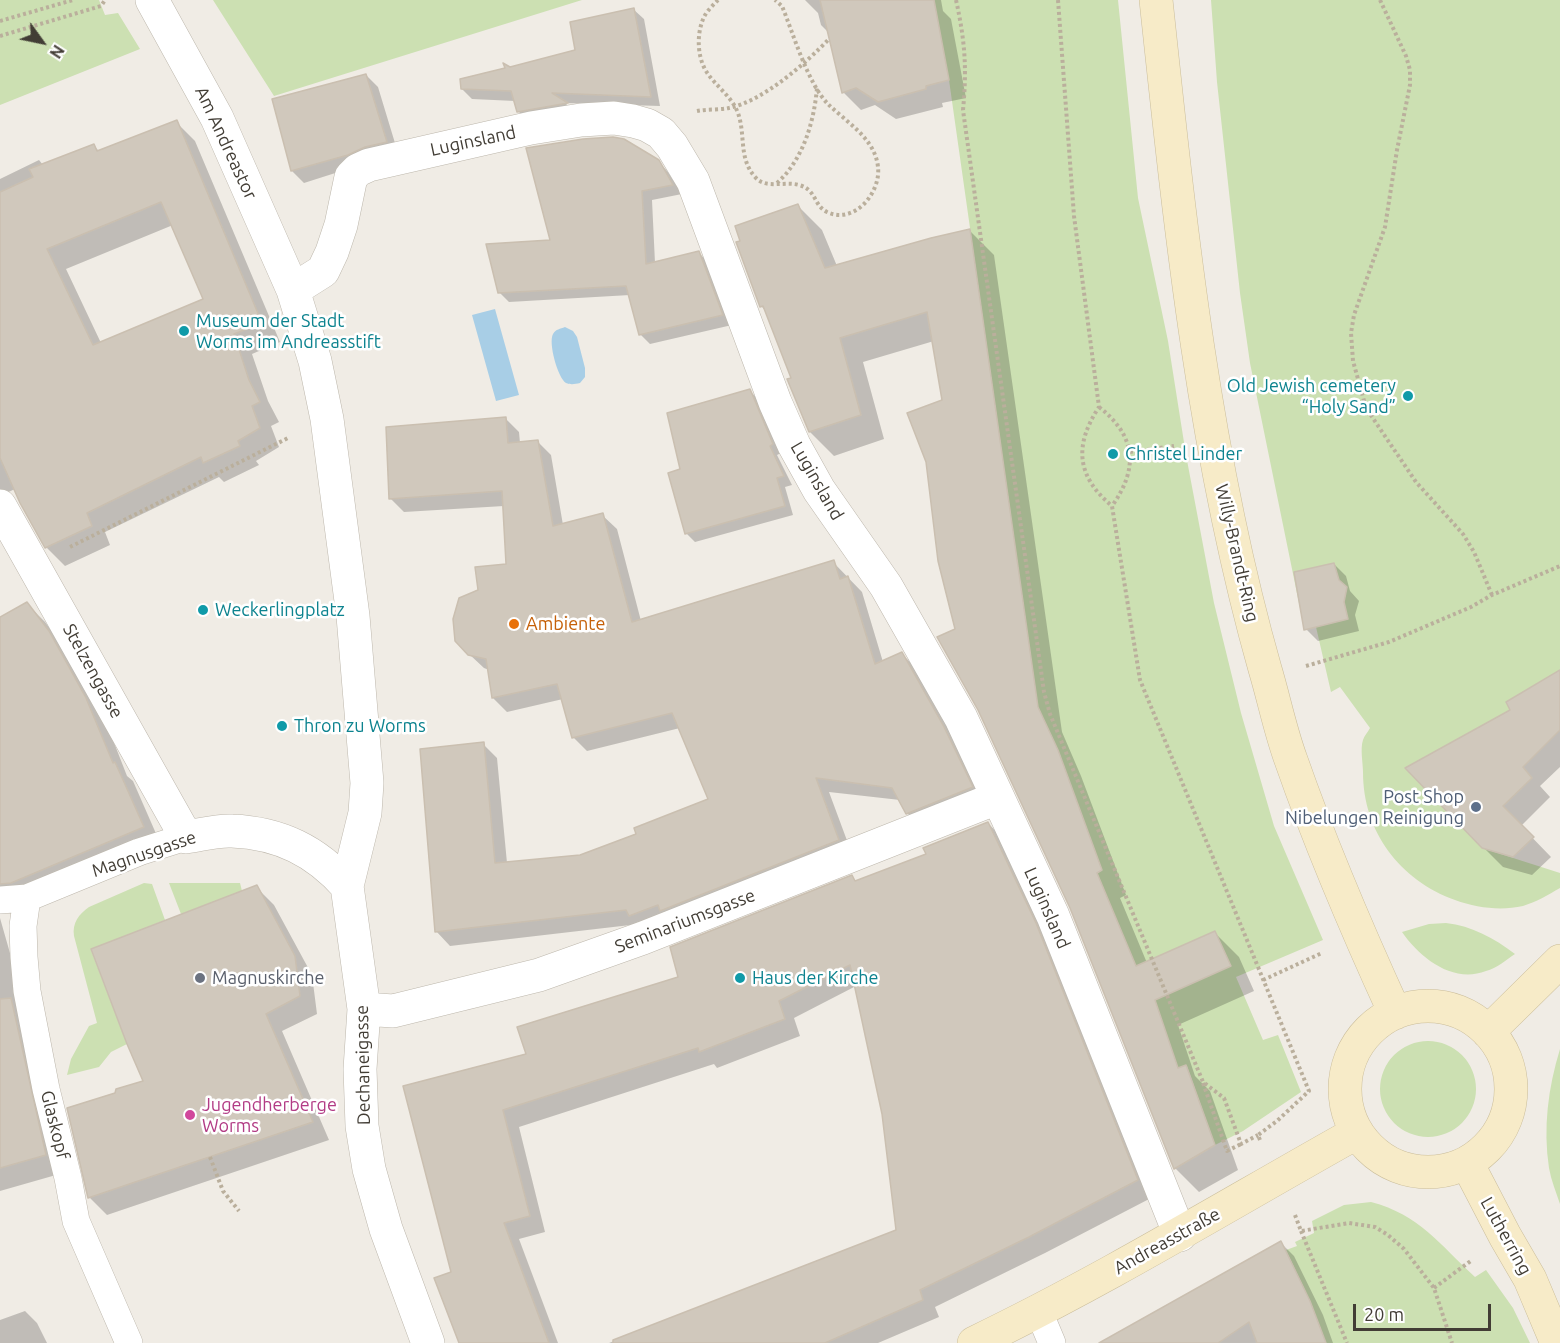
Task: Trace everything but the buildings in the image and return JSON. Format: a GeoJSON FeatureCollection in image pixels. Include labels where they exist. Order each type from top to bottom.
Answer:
{"type":"FeatureCollection","features":[{"type":"Feature","properties":{"kind":"street","name":"Am Andreastor"},"geometry":{"type":"LineString","coordinates":[[152,0],[217,118],[293,290]]}},
{"type":"Feature","properties":{"kind":"street","name":"Willy-Brandt-Ring"},"geometry":{"type":"LineString","coordinates":[[1156,0],[1194,322],[1228,520],[1245,596],[1290,758],[1360,937],[1395,1013]]}},
{"type":"Feature","properties":{"kind":"street","name":"Luginsland"},"geometry":{"type":"LineString","coordinates":[[293,290],[323,271],[341,225],[351,177],[358,170],[369,165],[531,128],[581,120],[614,118],[633,121],[647,125],[661,133],[672,146],[693,181],[775,402],[794,445],[819,490],[886,586],[961,718],[1053,916],[1180,1235]]}},
{"type":"Feature","properties":{"kind":"street"},"geometry":{"type":"LineString","coordinates":[[293,290],[315,361],[327,419],[353,616],[367,783],[365,813],[347,886]]}},
{"type":"Feature","properties":{"kind":"street","name":"Stelzengasse"},"geometry":{"type":"LineString","coordinates":[[1,506],[186,837]]}},
{"type":"Feature","properties":{"kind":"street","name":"Seminariumsgasse"},"geometry":{"type":"LineString","coordinates":[[364,1009],[393,1011],[539,975],[643,938],[997,798]]}},
{"type":"Feature","properties":{"kind":"street","name":"Magnusgasse"},"geometry":{"type":"LineString","coordinates":[[186,837],[230,831],[261,834],[293,844],[316,857],[333,870],[347,886]]}},
{"type":"Feature","properties":{"kind":"street","name":"Dechaneigasse"},"geometry":{"type":"LineString","coordinates":[[347,886],[364,1009],[360,1100],[369,1168],[386,1229],[428,1343]]}},
{"type":"Feature","properties":{"kind":"street"},"geometry":{"type":"LineString","coordinates":[[1488,1032],[1560,961]]}},
{"type":"Feature","properties":{"kind":"street"},"geometry":{"type":"LineString","coordinates":[[1428,1006],[1461,1013],[1476,1021],[1488,1032],[1499,1045],[1506,1061],[1511,1095],[1508,1111],[1497,1134],[1481,1153],[1450,1170],[1433,1173],[1415,1172],[1397,1167],[1381,1159],[1367,1147],[1356,1133],[1344,1099],[1348,1064],[1366,1033],[1380,1021],[1395,1013],[1428,1006]]}},
{"type":"Feature","properties":{"kind":"street","name":"Andreasstraße"},"geometry":{"type":"LineString","coordinates":[[974,1343],[1039,1312],[1180,1235],[1356,1133]]}},
{"type":"Feature","properties":{"kind":"street","name":"Lutherring"},"geometry":{"type":"LineString","coordinates":[[1467,1162],[1530,1279],[1557,1343]]}},
{"type":"Feature","properties":{"kind":"lane","name":"Magnusgasse"},"geometry":{"type":"LineString","coordinates":[[0,900],[27,898],[139,852],[186,837]]}},
{"type":"Feature","properties":{"kind":"lane","name":"Glaskopf"},"geometry":{"type":"LineString","coordinates":[[27,898],[23,926],[27,991],[46,1089],[76,1221],[129,1343]]}},
{"type":"Feature","properties":{"kind":"lane"},"geometry":{"type":"LineString","coordinates":[[1039,1312],[1052,1343]]}},
{"type":"Feature","properties":{"kind":"path"},"geometry":{"type":"LineString","coordinates":[[0,21],[73,0]]}},
{"type":"Feature","properties":{"kind":"path"},"geometry":{"type":"LineString","coordinates":[[0,36],[101,6],[105,0]]}},
{"type":"Feature","properties":{"kind":"path"},"geometry":{"type":"LineString","coordinates":[[718,0],[705,15],[699,29],[699,52],[706,72],[738,113],[742,152],[749,170],[758,180],[765,183],[800,185],[813,192],[819,207],[828,212],[839,215],[852,212],[864,205],[872,195],[878,179],[875,154],[860,134],[826,102],[805,62],[782,6],[775,0]]}},
{"type":"Feature","properties":{"kind":"path"},"geometry":{"type":"LineString","coordinates":[[956,0],[964,40],[967,75],[963,110],[1044,692],[1050,714],[1203,1082],[1227,1151],[1258,1135],[1309,1091],[1140,680],[1112,506],[1097,493],[1082,459],[1083,441],[1088,424],[1099,407],[1074,216],[1058,0]]}},
{"type":"Feature","properties":{"kind":"path"},"geometry":{"type":"LineString","coordinates":[[1380,0],[1406,56],[1410,70],[1410,85],[1385,227],[1354,315],[1351,333],[1353,361],[1366,408],[1416,482],[1463,534],[1474,552],[1491,595]]}},
{"type":"Feature","properties":{"kind":"path"},"geometry":{"type":"LineString","coordinates":[[661,133],[671,121],[686,113],[747,102],[768,90],[805,62],[829,39]]}},
{"type":"Feature","properties":{"kind":"path"},"geometry":{"type":"LineString","coordinates":[[776,184],[787,175],[798,155],[811,123],[817,88]]}},
{"type":"Feature","properties":{"kind":"path"},"geometry":{"type":"LineString","coordinates":[[1099,407],[1114,419],[1125,434],[1131,452],[1130,471],[1124,490],[1112,506]]}},
{"type":"Feature","properties":{"kind":"path"},"geometry":{"type":"LineString","coordinates":[[34,565],[327,419]]}},
{"type":"Feature","properties":{"kind":"path"},"geometry":{"type":"LineString","coordinates":[[1267,676],[1389,642],[1471,608],[1491,595],[1560,566]]}},
{"type":"Feature","properties":{"kind":"path"},"geometry":{"type":"LineString","coordinates":[[1263,980],[1360,937]]}},
{"type":"Feature","properties":{"kind":"path"},"geometry":{"type":"LineString","coordinates":[[1203,1082],[1224,1098],[1240,1144]]}},
{"type":"Feature","properties":{"kind":"path"},"geometry":{"type":"LineString","coordinates":[[1258,1135],[1280,1176],[1347,1343]]}},
{"type":"Feature","properties":{"kind":"path"},"geometry":{"type":"LineString","coordinates":[[210,1157],[223,1191],[239,1210]]}},
{"type":"Feature","properties":{"kind":"path"},"geometry":{"type":"LineString","coordinates":[[1301,1231],[1348,1223],[1375,1227],[1388,1235],[1404,1249],[1434,1288],[1452,1343]]}},
{"type":"Feature","properties":{"kind":"green space"},"geometry":{"type":"Polygon","coordinates":[[[0,0],[99,0],[105,15],[118,13],[140,49],[0,105],[0,0]]]}},
{"type":"Feature","properties":{"kind":"green space"},"geometry":{"type":"Polygon","coordinates":[[[213,0],[582,0],[274,96],[213,0]]]}},
{"type":"Feature","properties":{"kind":"green space"},"geometry":{"type":"Polygon","coordinates":[[[934,0],[1118,0],[1138,198],[1168,341],[1186,455],[1214,603],[1241,713],[1274,826],[1323,940],[1236,977],[1263,1040],[1278,1035],[1301,1092],[1243,1131],[1215,1145],[1187,1066],[1178,1068],[1097,873],[1102,870],[1058,750],[1038,707],[949,80],[934,0]]]}},
{"type":"Feature","properties":{"kind":"green space","name":"Old Jewish cemetery “Holy Sand”"},"geometry":{"type":"Polygon","coordinates":[[[1211,0],[1560,0],[1560,670],[1513,709],[1405,768],[1482,848],[1560,873],[1560,888],[1523,906],[1480,907],[1455,900],[1417,880],[1388,851],[1378,834],[1365,794],[1362,744],[1370,728],[1340,687],[1331,692],[1316,627],[1308,624],[1302,618],[1250,363],[1217,82],[1211,0]]]}},
{"type":"Feature","properties":{"kind":"green space"},"geometry":{"type":"Polygon","coordinates":[[[144,883],[152,884],[165,920],[91,950],[127,1044],[111,1052],[99,1067],[67,1075],[71,1059],[89,1026],[97,1023],[74,936],[75,923],[89,907],[144,883]]]}},
{"type":"Feature","properties":{"kind":"green space"},"geometry":{"type":"Polygon","coordinates":[[[169,883],[240,883],[242,891],[181,914],[169,883]]]}},
{"type":"Feature","properties":{"kind":"green space"},"geometry":{"type":"Polygon","coordinates":[[[1446,923],[1482,934],[1515,954],[1490,970],[1461,974],[1438,966],[1428,959],[1409,942],[1402,932],[1429,924],[1446,923]]]}},
{"type":"Feature","properties":{"kind":"green space"},"geometry":{"type":"Polygon","coordinates":[[[1428,1041],[1447,1044],[1462,1055],[1473,1070],[1476,1089],[1473,1108],[1462,1123],[1447,1134],[1428,1137],[1409,1134],[1394,1123],[1383,1108],[1380,1089],[1383,1070],[1394,1055],[1409,1044],[1428,1041]]]}},
{"type":"Feature","properties":{"kind":"green space"},"geometry":{"type":"Polygon","coordinates":[[[1560,1049],[1560,1204],[1550,1172],[1546,1138],[1552,1078],[1560,1049]]]}},
{"type":"Feature","properties":{"kind":"green space"},"geometry":{"type":"Polygon","coordinates":[[[1371,1202],[1416,1223],[1475,1277],[1486,1270],[1513,1308],[1530,1343],[1326,1343],[1310,1301],[1286,1250],[1297,1246],[1295,1242],[1314,1233],[1312,1221],[1344,1205],[1371,1202]]]}},
{"type":"Feature","properties":{"kind":"water"},"geometry":{"type":"Polygon","coordinates":[[[495,309],[519,395],[496,401],[472,315],[495,309]]]}},
{"type":"Feature","properties":{"kind":"water"},"geometry":{"type":"Polygon","coordinates":[[[565,327],[573,331],[577,337],[585,368],[585,377],[580,383],[566,383],[555,360],[552,345],[553,334],[565,327]]]}},
{"type":"Feature","properties":{"kind":"place","name":"Museum der Stadt Worms im Andreasstift"},"geometry":{"type":"Point","coordinates":[184,331]}},
{"type":"Feature","properties":{"kind":"place","name":"Old Jewish cemetery “Holy Sand”"},"geometry":{"type":"Point","coordinates":[1408,396]}},
{"type":"Feature","properties":{"kind":"place","name":"Christel Linder"},"geometry":{"type":"Point","coordinates":[1113,454]}},
{"type":"Feature","properties":{"kind":"place","name":"Weckerlingplatz"},"geometry":{"type":"Point","coordinates":[203,610]}},
{"type":"Feature","properties":{"kind":"place","name":"Ambiente"},"geometry":{"type":"Point","coordinates":[514,624]}},
{"type":"Feature","properties":{"kind":"place","name":"Thron zu Worms"},"geometry":{"type":"Point","coordinates":[282,726]}},
{"type":"Feature","properties":{"kind":"place","name":"Post Shop Nibelungen Reinigung"},"geometry":{"type":"Point","coordinates":[1476,807]}},
{"type":"Feature","properties":{"kind":"place","name":"Magnuskirche"},"geometry":{"type":"Point","coordinates":[200,978]}},
{"type":"Feature","properties":{"kind":"place","name":"Haus der Kirche"},"geometry":{"type":"Point","coordinates":[740,978]}},
{"type":"Feature","properties":{"kind":"place","name":"Jugendherberge Worms"},"geometry":{"type":"Point","coordinates":[190,1115]}}]}
